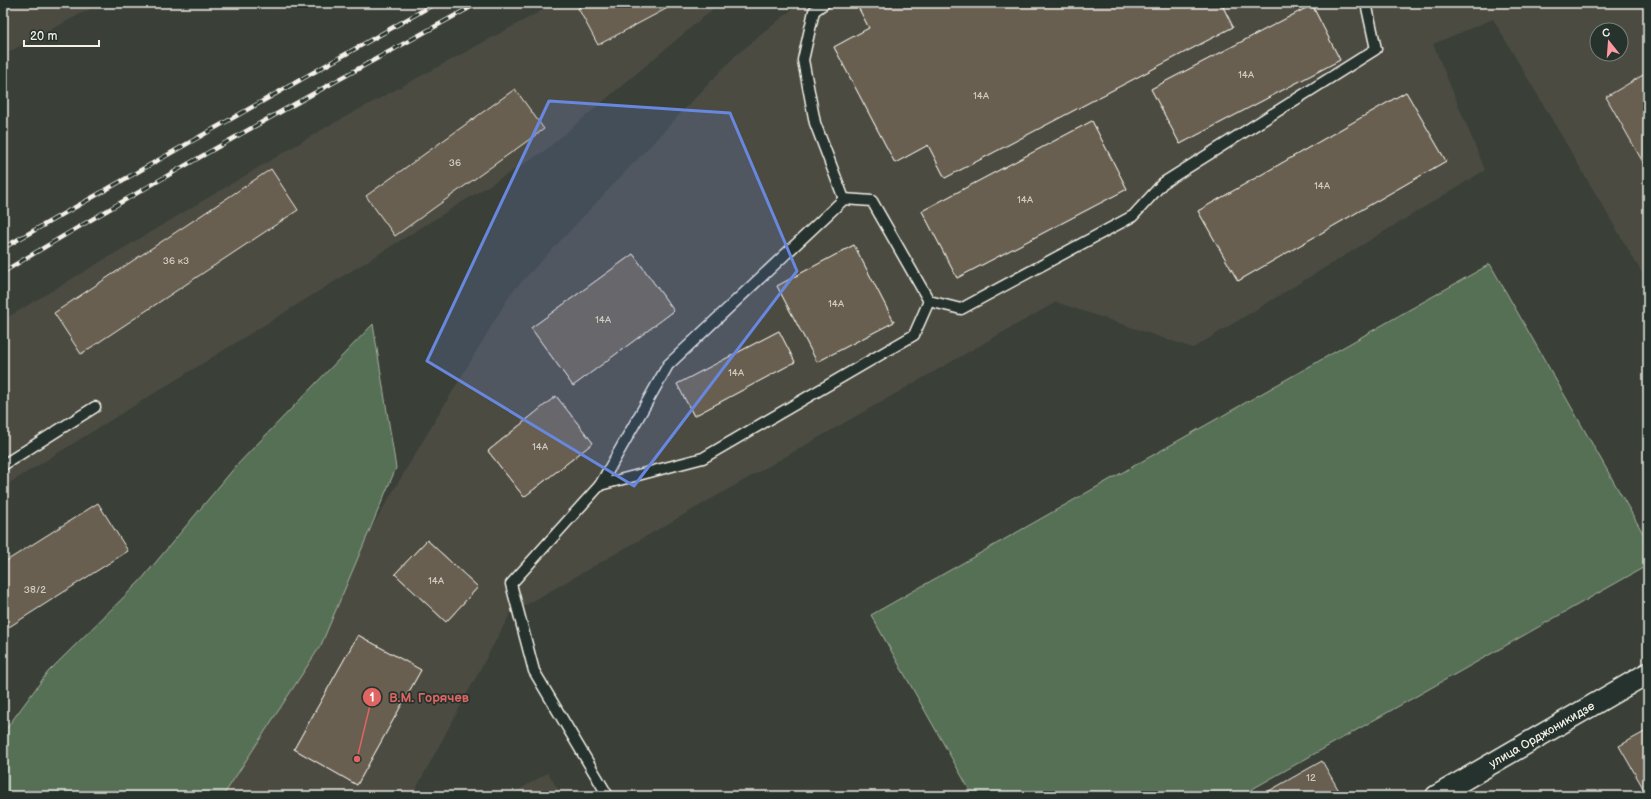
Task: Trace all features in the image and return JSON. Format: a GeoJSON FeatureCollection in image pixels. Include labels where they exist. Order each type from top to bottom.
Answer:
{"type":"FeatureCollection","features":[{"type":"Feature","properties":{"kind":"street","name":"улица Орджоникидзе"},"geometry":{"type":"LineString","coordinates":[[1436,796],[1648,673]]}},
{"type":"Feature","properties":{"kind":"lane"},"geometry":{"type":"LineString","coordinates":[[826,3],[814,11],[803,60],[815,124],[844,199]]}},
{"type":"Feature","properties":{"kind":"lane"},"geometry":{"type":"LineString","coordinates":[[608,796],[534,671],[511,584],[600,485],[668,365],[844,199],[872,201],[929,301],[961,309],[1133,216],[1164,183],[1376,49],[1366,3]]}},
{"type":"Feature","properties":{"kind":"lane"},"geometry":{"type":"LineString","coordinates":[[600,485],[703,458],[914,335],[929,301]]}},
{"type":"Feature","properties":{"kind":"lane"},"geometry":{"type":"LineString","coordinates":[[3,465],[95,407]]}},
{"type":"Feature","properties":{"kind":"highlighted area"},"geometry":{"type":"Polygon","coordinates":[[[549,101],[730,113],[797,271],[634,486],[427,361],[549,101]]]}},
{"type":"Feature","properties":{"kind":"shaded area"},"geometry":{"type":"Polygon","coordinates":[[[3,3],[101,3],[3,55],[3,3]]]}},
{"type":"Feature","properties":{"kind":"shaded area"},"geometry":{"type":"Polygon","coordinates":[[[556,3],[720,3],[543,152],[3,487],[3,320],[325,128],[556,3]]]}},
{"type":"Feature","properties":{"kind":"shaded area"},"geometry":{"type":"Polygon","coordinates":[[[800,3],[1648,3],[1648,283],[1493,19],[1433,44],[1485,170],[1193,348],[1056,302],[510,614],[412,796],[212,796],[511,293],[734,57],[800,3]]]}},
{"type":"Feature","properties":{"kind":"shaded area"},"geometry":{"type":"Polygon","coordinates":[[[548,773],[562,796],[508,796],[548,773]]]}},
{"type":"Feature","properties":{"kind":"green space"},"geometry":{"type":"Polygon","coordinates":[[[1490,264],[1648,542],[1648,565],[1240,796],[973,796],[871,615],[1490,264]]]}},
{"type":"Feature","properties":{"kind":"green space"},"geometry":{"type":"Polygon","coordinates":[[[373,324],[396,468],[321,645],[223,796],[3,796],[3,733],[48,672],[141,580],[236,466],[373,324]]]}},
{"type":"Feature","properties":{"kind":"building"},"geometry":{"type":"Polygon","coordinates":[[[587,3],[677,3],[598,45],[578,8],[587,3]]]}},
{"type":"Feature","properties":{"kind":"building"},"geometry":{"type":"Polygon","coordinates":[[[856,3],[1221,3],[1233,27],[945,178],[928,145],[895,163],[834,47],[869,28],[856,3]]]}},
{"type":"Feature","properties":{"kind":"building"},"geometry":{"type":"Polygon","coordinates":[[[856,3],[1221,3],[1233,27],[945,178],[928,145],[895,163],[834,47],[869,28],[856,3]]]}},
{"type":"Feature","properties":{"kind":"building"},"geometry":{"type":"Polygon","coordinates":[[[1312,5],[1340,60],[1180,144],[1151,89],[1312,5]]]}},
{"type":"Feature","properties":{"kind":"building"},"geometry":{"type":"Polygon","coordinates":[[[1312,5],[1340,60],[1180,144],[1151,89],[1312,5]]]}},
{"type":"Feature","properties":{"kind":"building"},"geometry":{"type":"Polygon","coordinates":[[[1648,72],[1648,171],[1606,97],[1648,72]]]}},
{"type":"Feature","properties":{"kind":"building"},"geometry":{"type":"Polygon","coordinates":[[[515,89],[544,129],[395,236],[366,196],[515,89]]]}},
{"type":"Feature","properties":{"kind":"building"},"geometry":{"type":"Polygon","coordinates":[[[1406,92],[1446,161],[1238,281],[1198,211],[1406,92]]]}},
{"type":"Feature","properties":{"kind":"building"},"geometry":{"type":"Polygon","coordinates":[[[1406,92],[1446,161],[1238,281],[1198,211],[1406,92]]]}},
{"type":"Feature","properties":{"kind":"building"},"geometry":{"type":"Polygon","coordinates":[[[1092,121],[1127,189],[957,278],[922,211],[1092,121]]]}},
{"type":"Feature","properties":{"kind":"building"},"geometry":{"type":"Polygon","coordinates":[[[1092,121],[1127,189],[957,278],[922,211],[1092,121]]]}},
{"type":"Feature","properties":{"kind":"building"},"geometry":{"type":"Polygon","coordinates":[[[271,169],[298,210],[81,354],[54,313],[271,169]]]}},
{"type":"Feature","properties":{"kind":"building"},"geometry":{"type":"Polygon","coordinates":[[[854,245],[894,322],[817,362],[777,286],[854,245]]]}},
{"type":"Feature","properties":{"kind":"building"},"geometry":{"type":"Polygon","coordinates":[[[854,245],[894,322],[817,362],[777,286],[854,245]]]}},
{"type":"Feature","properties":{"kind":"building"},"geometry":{"type":"Polygon","coordinates":[[[633,254],[674,311],[573,386],[531,328],[633,254]]]}},
{"type":"Feature","properties":{"kind":"building"},"geometry":{"type":"Polygon","coordinates":[[[633,254],[674,311],[573,386],[531,328],[633,254]]]}},
{"type":"Feature","properties":{"kind":"building"},"geometry":{"type":"Polygon","coordinates":[[[779,331],[795,362],[694,416],[677,384],[779,331]]]}},
{"type":"Feature","properties":{"kind":"building"},"geometry":{"type":"Polygon","coordinates":[[[779,331],[795,362],[694,416],[677,384],[779,331]]]}},
{"type":"Feature","properties":{"kind":"building"},"geometry":{"type":"Polygon","coordinates":[[[556,396],[593,443],[524,497],[488,451],[556,396]]]}},
{"type":"Feature","properties":{"kind":"building"},"geometry":{"type":"Polygon","coordinates":[[[556,396],[593,443],[524,497],[488,451],[556,396]]]}},
{"type":"Feature","properties":{"kind":"building"},"geometry":{"type":"Polygon","coordinates":[[[98,503],[128,551],[9,627],[3,618],[3,563],[98,503]]]}},
{"type":"Feature","properties":{"kind":"building"},"geometry":{"type":"Polygon","coordinates":[[[427,540],[478,587],[446,622],[395,574],[427,540]]]}},
{"type":"Feature","properties":{"kind":"building"},"geometry":{"type":"Polygon","coordinates":[[[427,540],[478,587],[446,622],[395,574],[427,540]]]}},
{"type":"Feature","properties":{"kind":"building"},"geometry":{"type":"Polygon","coordinates":[[[358,635],[421,670],[357,785],[294,749],[358,635]]]}},
{"type":"Feature","properties":{"kind":"building"},"geometry":{"type":"Polygon","coordinates":[[[358,635],[421,670],[357,785],[294,749],[358,635]]]}},
{"type":"Feature","properties":{"kind":"building"},"geometry":{"type":"Polygon","coordinates":[[[1648,730],[1648,792],[1646,793],[1619,746],[1648,730]]]}},
{"type":"Feature","properties":{"kind":"building"},"geometry":{"type":"Polygon","coordinates":[[[1322,761],[1342,796],[1260,796],[1322,761]]]}},
{"type":"Feature","properties":{"kind":"railway"},"geometry":{"type":"LineString","coordinates":[[3,248],[436,3]]}},
{"type":"Feature","properties":{"kind":"railway"},"geometry":{"type":"LineString","coordinates":[[3,272],[180,169],[478,3]]}},
{"type":"Feature","properties":{"kind":"place","name":"В.М. Горячев"},"geometry":{"type":"Point","coordinates":[357,759]}}]}
